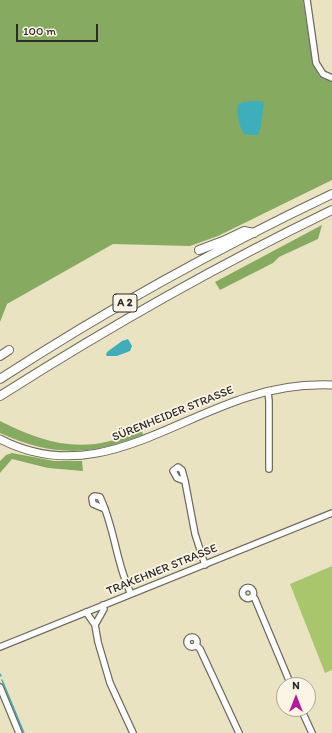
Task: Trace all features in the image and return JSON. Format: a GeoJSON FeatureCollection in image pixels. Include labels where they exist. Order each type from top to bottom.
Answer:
{"type":"FeatureCollection","features":[{"type":"Feature","properties":{"kind":"highway","name":"A 2"},"geometry":{"type":"LineString","coordinates":[[0,379],[89,324],[171,277],[332,194]]}},
{"type":"Feature","properties":{"kind":"highway","name":"A 2"},"geometry":{"type":"LineString","coordinates":[[0,396],[93,338],[182,287],[285,232],[332,210]]}},
{"type":"Feature","properties":{"kind":"highway"},"geometry":{"type":"LineString","coordinates":[[198,250],[216,244],[244,231],[254,233]]}},
{"type":"Feature","properties":{"kind":"highway"},"geometry":{"type":"LineString","coordinates":[[0,356],[9,350]]}},
{"type":"Feature","properties":{"kind":"main road","name":"SÜRENHEIDER STRASSE"},"geometry":{"type":"LineString","coordinates":[[1,441],[30,450],[54,455],[79,455],[109,451],[138,442],[248,396],[288,388],[332,385]]}},
{"type":"Feature","properties":{"kind":"street"},"geometry":{"type":"LineString","coordinates":[[307,0],[316,63],[323,74],[332,78]]}},
{"type":"Feature","properties":{"kind":"street"},"geometry":{"type":"LineString","coordinates":[[268,392],[268,469]]}},
{"type":"Feature","properties":{"kind":"street"},"geometry":{"type":"LineString","coordinates":[[185,482],[195,534],[205,565]]}},
{"type":"Feature","properties":{"kind":"street"},"geometry":{"type":"LineString","coordinates":[[105,509],[124,582],[130,594]]}},
{"type":"Feature","properties":{"kind":"street","name":"TRAKEHNER STRASSE"},"geometry":{"type":"LineString","coordinates":[[0,647],[332,513]]}},
{"type":"Feature","properties":{"kind":"street"},"geometry":{"type":"LineString","coordinates":[[253,596],[288,677]]}},
{"type":"Feature","properties":{"kind":"street"},"geometry":{"type":"LineString","coordinates":[[95,625],[104,609],[103,605]]}},
{"type":"Feature","properties":{"kind":"street"},"geometry":{"type":"LineString","coordinates":[[86,612],[95,625],[98,642],[110,683],[133,733]]}},
{"type":"Feature","properties":{"kind":"street"},"geometry":{"type":"LineString","coordinates":[[196,645],[200,649],[239,733]]}},
{"type":"Feature","properties":{"kind":"street"},"geometry":{"type":"LineString","coordinates":[[0,687],[19,733]]}},
{"type":"Feature","properties":{"kind":"street"},"geometry":{"type":"LineString","coordinates":[[305,717],[312,733]]}},
{"type":"Feature","properties":{"kind":"green space"},"geometry":{"type":"Polygon","coordinates":[[[0,0],[303,0],[313,65],[320,77],[332,82],[332,180],[218,236],[190,246],[113,244],[7,304],[0,322],[0,0]]]}},
{"type":"Feature","properties":{"kind":"green space"},"geometry":{"type":"Polygon","coordinates":[[[322,225],[318,239],[279,257],[273,263],[220,290],[215,282],[322,225]]]}},
{"type":"Feature","properties":{"kind":"green space"},"geometry":{"type":"Polygon","coordinates":[[[0,421],[46,440],[70,444],[82,445],[101,443],[119,439],[142,431],[143,435],[124,442],[88,450],[55,450],[19,441],[0,433],[0,421]]]}},
{"type":"Feature","properties":{"kind":"green space"},"geometry":{"type":"Polygon","coordinates":[[[12,453],[54,461],[82,461],[83,471],[48,468],[12,459],[0,473],[0,461],[6,455],[12,453]]]}},
{"type":"Feature","properties":{"kind":"green space"},"geometry":{"type":"Polygon","coordinates":[[[332,566],[332,670],[325,673],[290,584],[332,566]]]}},
{"type":"Feature","properties":{"kind":"water"},"geometry":{"type":"Polygon","coordinates":[[[243,102],[264,102],[261,127],[258,135],[244,134],[238,120],[238,105],[243,102]]]}},
{"type":"Feature","properties":{"kind":"water"},"geometry":{"type":"Polygon","coordinates":[[[128,339],[132,346],[130,351],[117,356],[106,355],[107,352],[122,341],[128,339]]]}},
{"type":"Feature","properties":{"kind":"waterway"},"geometry":{"type":"LineString","coordinates":[[2,680],[24,733]]}}]}
